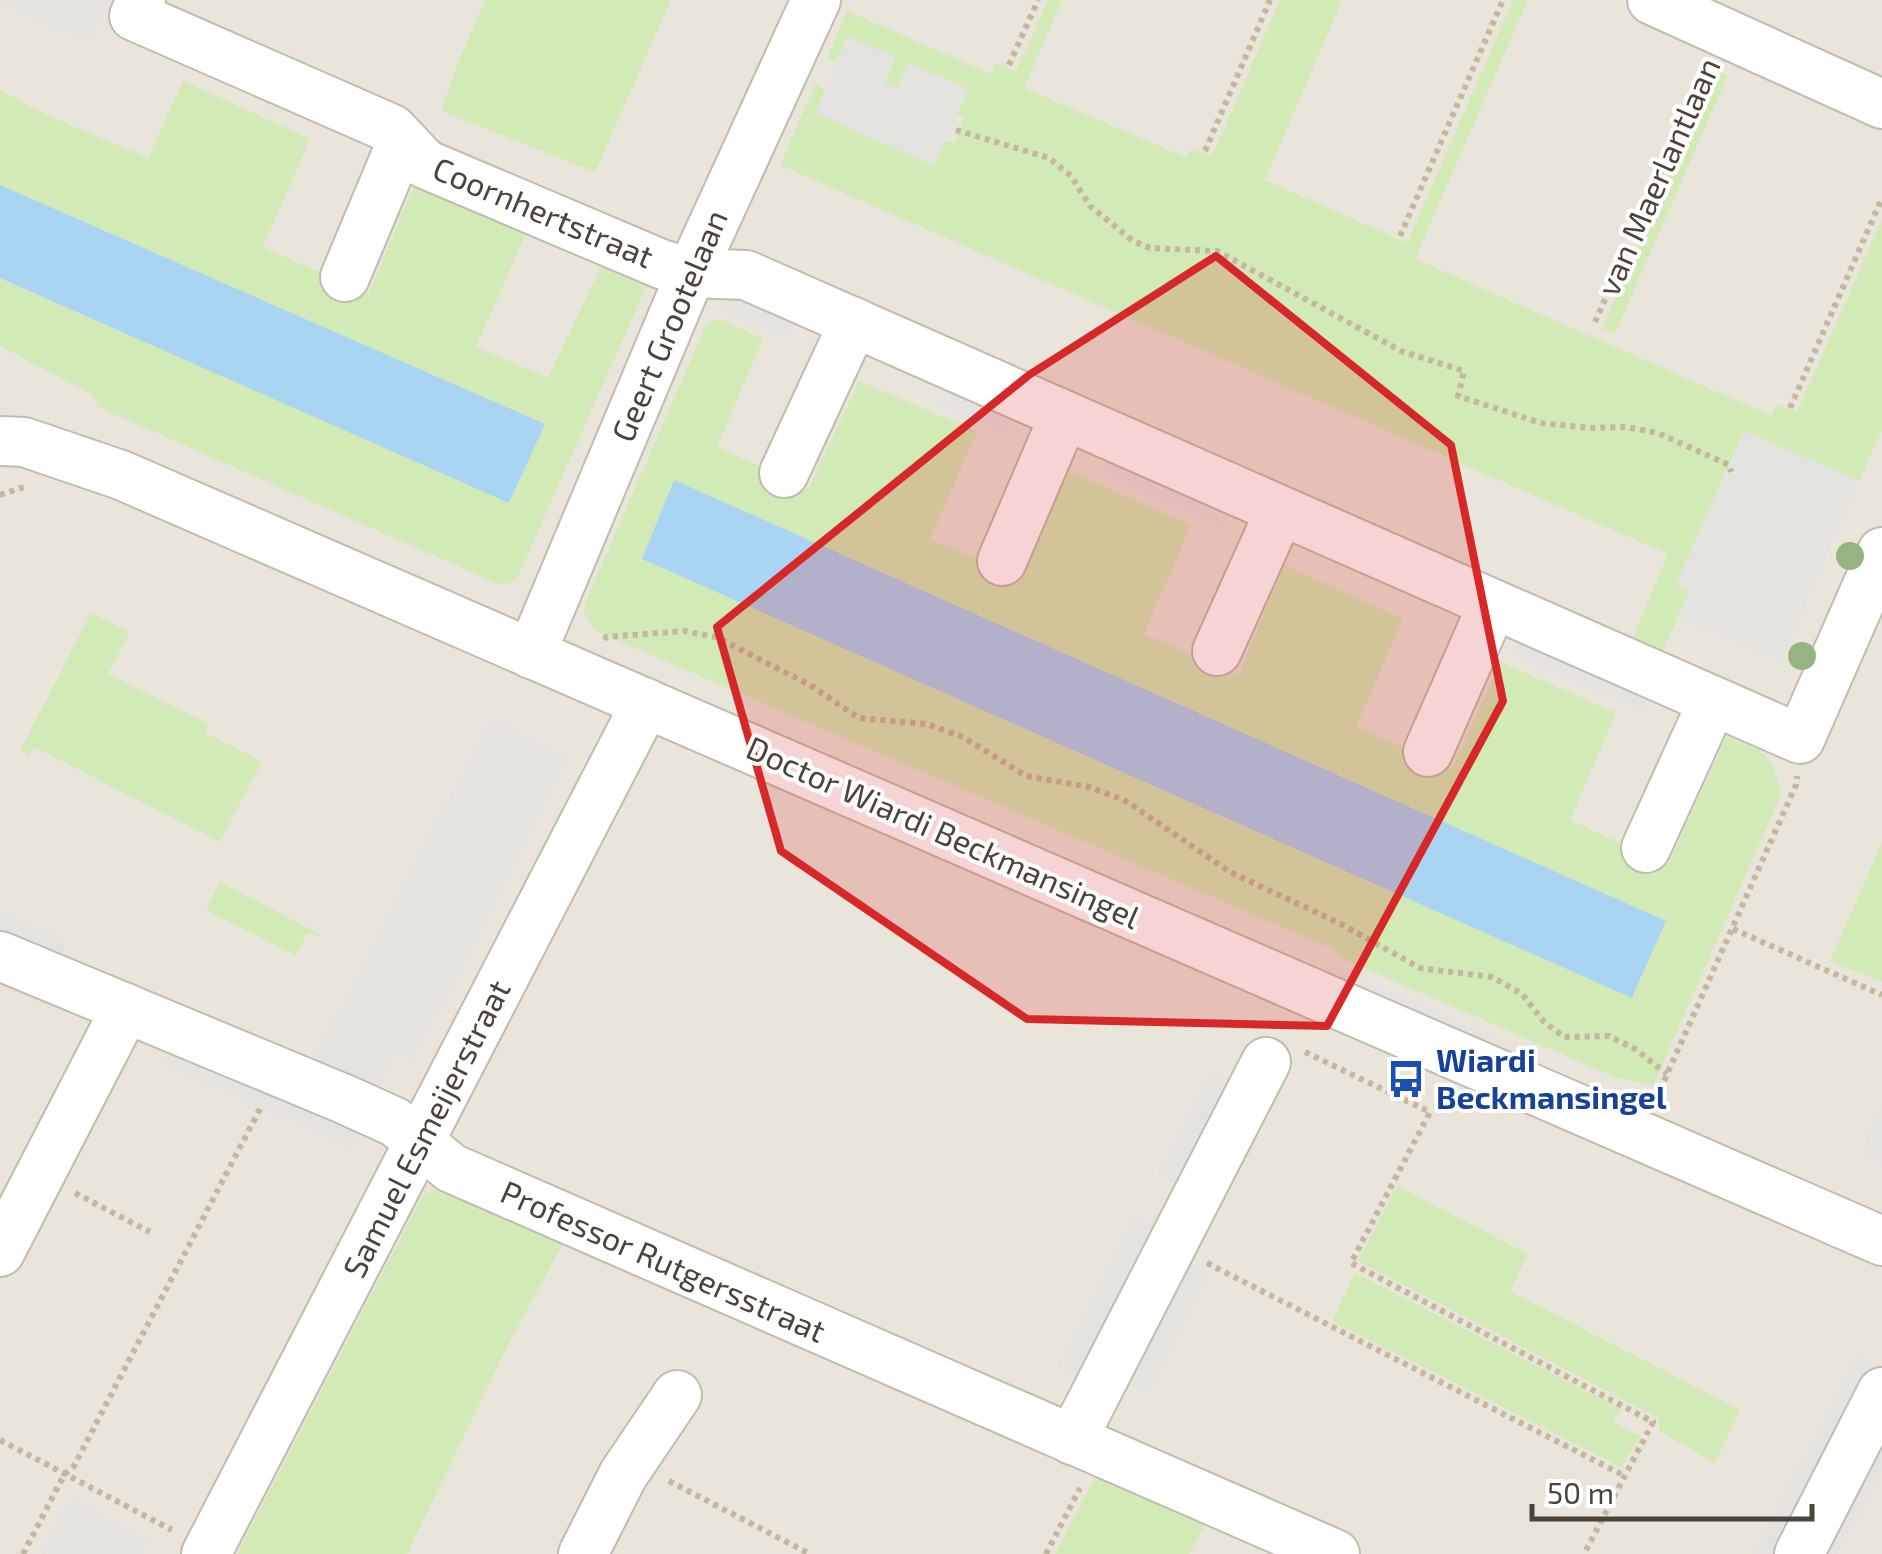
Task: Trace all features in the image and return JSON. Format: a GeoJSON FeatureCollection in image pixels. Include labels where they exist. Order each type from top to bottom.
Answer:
{"type":"FeatureCollection","features":[{"type":"Feature","properties":{"kind":"street","name":"Coornhertstraat"},"geometry":{"type":"LineString","coordinates":[[141,0],[134,16],[392,128],[425,164],[661,264],[691,273],[746,275],[1800,738]]}},
{"type":"Feature","properties":{"kind":"street","name":"Geert Grootelaan"},"geometry":{"type":"LineString","coordinates":[[531,654],[691,273],[816,0]]}},
{"type":"Feature","properties":{"kind":"street","name":"van Maerlantlaan"},"geometry":{"type":"LineString","coordinates":[[1652,0],[1882,104]]}},
{"type":"Feature","properties":{"kind":"street","name":"Coornhertstraat"},"geometry":{"type":"LineString","coordinates":[[345,277],[402,141]]}},
{"type":"Feature","properties":{"kind":"street"},"geometry":{"type":"LineString","coordinates":[[784,473],[854,322]]}},
{"type":"Feature","properties":{"kind":"street"},"geometry":{"type":"LineString","coordinates":[[1002,561],[1064,416]]}},
{"type":"Feature","properties":{"kind":"street","name":"Doctor Wiardi Beckmansingel"},"geometry":{"type":"LineString","coordinates":[[0,442],[24,442],[121,476],[1882,1241]]}},
{"type":"Feature","properties":{"kind":"street"},"geometry":{"type":"LineString","coordinates":[[1217,651],[1280,511]]}},
{"type":"Feature","properties":{"kind":"street"},"geometry":{"type":"LineString","coordinates":[[1800,738],[1882,552]]}},
{"type":"Feature","properties":{"kind":"street"},"geometry":{"type":"LineString","coordinates":[[1428,752],[1494,604]]}},
{"type":"Feature","properties":{"kind":"street"},"geometry":{"type":"LineString","coordinates":[[1646,848],[1712,700]]}},
{"type":"Feature","properties":{"kind":"street","name":"Samuel Esmeijerstraat"},"geometry":{"type":"LineString","coordinates":[[207,1551],[646,703]]}},
{"type":"Feature","properties":{"kind":"street","name":"Professor Rutgersstraat"},"geometry":{"type":"LineString","coordinates":[[0,956],[395,1122],[451,1168],[1335,1554]]}},
{"type":"Feature","properties":{"kind":"street"},"geometry":{"type":"LineString","coordinates":[[0,1252],[126,1008]]}},
{"type":"Feature","properties":{"kind":"street"},"geometry":{"type":"LineString","coordinates":[[1085,1446],[1170,1245],[1279,1053]]}},
{"type":"Feature","properties":{"kind":"street"},"geometry":{"type":"LineString","coordinates":[[1799,1554],[1882,1392]]}},
{"type":"Feature","properties":{"kind":"street"},"geometry":{"type":"LineString","coordinates":[[583,1554],[632,1462],[677,1395]]}},
{"type":"Feature","properties":{"kind":"path"},"geometry":{"type":"LineString","coordinates":[[1010,65],[1038,0]]}},
{"type":"Feature","properties":{"kind":"path"},"geometry":{"type":"LineString","coordinates":[[1205,151],[1270,0]]}},
{"type":"Feature","properties":{"kind":"path"},"geometry":{"type":"LineString","coordinates":[[1400,236],[1503,0]]}},
{"type":"Feature","properties":{"kind":"path","name":"van Maerlantlaan"},"geometry":{"type":"LineString","coordinates":[[1596,322],[1723,32]]}},
{"type":"Feature","properties":{"kind":"path"},"geometry":{"type":"LineString","coordinates":[[956,130],[1049,158],[1070,176],[1090,206],[1133,241],[1150,248],[1216,252],[1402,351],[1464,371],[1458,396],[1542,423],[1626,427],[1658,433],[1729,465],[1731,472]]}},
{"type":"Feature","properties":{"kind":"path"},"geometry":{"type":"LineString","coordinates":[[1790,408],[1882,198]]}},
{"type":"Feature","properties":{"kind":"path"},"geometry":{"type":"LineString","coordinates":[[587,678],[606,637],[684,631],[716,637],[810,684],[859,718],[927,724],[963,737],[1026,776],[1089,787],[1126,801],[1230,872],[1340,924],[1420,968],[1492,977],[1522,994],[1544,1022],[1564,1036],[1610,1036],[1635,1048],[1667,1074]]}},
{"type":"Feature","properties":{"kind":"path"},"geometry":{"type":"LineString","coordinates":[[1639,1136],[1796,785],[1800,738]]}},
{"type":"Feature","properties":{"kind":"path"},"geometry":{"type":"LineString","coordinates":[[1732,929],[1882,995]]}},
{"type":"Feature","properties":{"kind":"path"},"geometry":{"type":"LineString","coordinates":[[1279,1053],[1430,1112],[1351,1263],[1653,1422],[1584,1554]]}},
{"type":"Feature","properties":{"kind":"path"},"geometry":{"type":"LineString","coordinates":[[24,1554],[280,1071]]}},
{"type":"Feature","properties":{"kind":"path"},"geometry":{"type":"LineString","coordinates":[[41,1175],[150,1232]]}},
{"type":"Feature","properties":{"kind":"path"},"geometry":{"type":"LineString","coordinates":[[1170,1245],[1625,1476]]}},
{"type":"Feature","properties":{"kind":"path"},"geometry":{"type":"LineString","coordinates":[[0,1440],[207,1551]]}},
{"type":"Feature","properties":{"kind":"path"},"geometry":{"type":"LineString","coordinates":[[1046,1554],[1085,1446]]}},
{"type":"Feature","properties":{"kind":"path"},"geometry":{"type":"LineString","coordinates":[[632,1462],[810,1554]]}},
{"type":"Feature","properties":{"kind":"highlighted area"},"geometry":{"type":"Polygon","coordinates":[[[1216,256],[1451,445],[1503,701],[1327,1026],[1027,1019],[781,851],[717,627],[1029,375],[1216,256]]]}},
{"type":"Feature","properties":{"kind":"shaded area"},"geometry":{"type":"Polygon","coordinates":[[[0,0],[1882,0],[1882,1554],[0,1554],[0,0]]]}},
{"type":"Feature","properties":{"kind":"shaded area"},"geometry":{"type":"Polygon","coordinates":[[[0,0],[109,0],[90,43],[0,4],[0,0]]]}},
{"type":"Feature","properties":{"kind":"shaded area"},"geometry":{"type":"Polygon","coordinates":[[[848,37],[895,57],[885,83],[897,88],[909,63],[968,89],[934,166],[815,113],[848,37]]]}},
{"type":"Feature","properties":{"kind":"shaded area"},"geometry":{"type":"Polygon","coordinates":[[[732,286],[798,315],[787,339],[722,311],[732,286]]]}},
{"type":"Feature","properties":{"kind":"shaded area"},"geometry":{"type":"Polygon","coordinates":[[[950,381],[1015,410],[1005,434],[939,406],[950,381]]]}},
{"type":"Feature","properties":{"kind":"shaded area"},"geometry":{"type":"Polygon","coordinates":[[[1744,431],[1859,481],[1781,661],[1677,617],[1690,591],[1676,584],[1744,431]]]}},
{"type":"Feature","properties":{"kind":"shaded area"},"geometry":{"type":"Polygon","coordinates":[[[1113,452],[1233,505],[1223,528],[1103,475],[1113,452]]]}},
{"type":"Feature","properties":{"kind":"shaded area"},"geometry":{"type":"Polygon","coordinates":[[[1523,632],[1652,688],[1642,711],[1513,655],[1523,632]]]}},
{"type":"Feature","properties":{"kind":"shaded area"},"geometry":{"type":"Polygon","coordinates":[[[491,717],[569,758],[413,1060],[398,1052],[381,1085],[370,1080],[366,1087],[313,1060],[491,717]]]}},
{"type":"Feature","properties":{"kind":"shaded area"},"geometry":{"type":"Polygon","coordinates":[[[0,911],[68,941],[57,966],[0,941],[0,911]]]}},
{"type":"Feature","properties":{"kind":"shaded area"},"geometry":{"type":"Polygon","coordinates":[[[1327,963],[1539,1058],[1541,1072],[1312,971],[1327,963]]]}},
{"type":"Feature","properties":{"kind":"shaded area"},"geometry":{"type":"Polygon","coordinates":[[[173,1041],[365,1126],[354,1149],[162,1064],[173,1041]]]}},
{"type":"Feature","properties":{"kind":"shaded area"},"geometry":{"type":"Polygon","coordinates":[[[1211,1071],[1236,1084],[1182,1187],[1157,1174],[1211,1071]]]}},
{"type":"Feature","properties":{"kind":"shaded area"},"geometry":{"type":"Polygon","coordinates":[[[1882,1103],[1882,1164],[1860,1154],[1882,1103]]]}},
{"type":"Feature","properties":{"kind":"shaded area"},"geometry":{"type":"Polygon","coordinates":[[[1135,1216],[1160,1229],[1082,1379],[1057,1366],[1135,1216]]]}},
{"type":"Feature","properties":{"kind":"shaded area"},"geometry":{"type":"Polygon","coordinates":[[[1187,1261],[1209,1273],[1148,1392],[1125,1381],[1187,1261]]]}},
{"type":"Feature","properties":{"kind":"shaded area"},"geometry":{"type":"Polygon","coordinates":[[[1859,1353],[1882,1366],[1882,1471],[1838,1554],[1752,1554],[1859,1353]]]}},
{"type":"Feature","properties":{"kind":"shaded area"},"geometry":{"type":"Polygon","coordinates":[[[71,1499],[150,1540],[143,1554],[42,1554],[71,1499]]]}},
{"type":"Feature","properties":{"kind":"green space"},"geometry":{"type":"Polygon","coordinates":[[[485,0],[671,0],[595,172],[441,111],[485,0]]]}},
{"type":"Feature","properties":{"kind":"green space"},"geometry":{"type":"Polygon","coordinates":[[[1048,0],[1062,0],[1024,88],[1187,158],[1191,149],[1212,156],[1280,0],[1342,0],[1265,180],[1407,243],[1513,0],[1528,0],[1415,259],[1772,416],[1776,404],[1797,412],[1882,220],[1882,430],[1859,481],[1744,431],[1677,584],[1690,591],[1663,650],[1633,637],[1668,554],[780,165],[816,83],[933,166],[945,140],[954,143],[964,118],[957,114],[968,90],[896,88],[884,83],[895,57],[848,37],[836,62],[827,58],[847,11],[991,74],[995,63],[1016,71],[1048,0]]]}},
{"type":"Feature","properties":{"kind":"green space"},"geometry":{"type":"Polygon","coordinates":[[[1715,69],[1728,75],[1615,334],[1602,328],[1715,69]]]}},
{"type":"Feature","properties":{"kind":"green space"},"geometry":{"type":"Polygon","coordinates":[[[183,81],[310,139],[263,247],[369,294],[415,183],[526,233],[476,347],[548,378],[601,267],[646,287],[517,579],[501,585],[98,407],[93,395],[0,346],[0,278],[510,502],[544,424],[0,185],[0,90],[49,116],[148,158],[183,81]]]}},
{"type":"Feature","properties":{"kind":"green space"},"geometry":{"type":"Polygon","coordinates":[[[720,319],[763,339],[717,447],[809,488],[859,381],[977,432],[930,539],[1023,578],[1069,471],[1191,525],[1144,634],[1239,675],[1284,565],[1403,619],[1356,727],[1452,769],[1501,662],[1616,713],[1570,820],[1668,865],[1727,735],[1765,755],[1781,795],[1653,1086],[1615,1077],[1339,957],[1333,949],[596,631],[584,613],[586,601],[707,323],[720,319]],[[674,481],[642,559],[1633,998],[1666,921],[674,481]]]}},
{"type":"Feature","properties":{"kind":"green space"},"geometry":{"type":"Polygon","coordinates":[[[91,613],[130,632],[108,674],[209,724],[205,733],[262,761],[220,842],[34,747],[29,756],[20,751],[91,613]]]}},
{"type":"Feature","properties":{"kind":"green space"},"geometry":{"type":"Polygon","coordinates":[[[1882,843],[1882,982],[1830,961],[1882,843]]]}},
{"type":"Feature","properties":{"kind":"green space"},"geometry":{"type":"Polygon","coordinates":[[[220,882],[320,934],[319,937],[308,932],[296,956],[206,910],[220,882]]]}},
{"type":"Feature","properties":{"kind":"green space"},"geometry":{"type":"Polygon","coordinates":[[[1397,1186],[1528,1254],[1510,1291],[1740,1410],[1715,1463],[1659,1431],[1659,1418],[1358,1261],[1397,1186]]]}},
{"type":"Feature","properties":{"kind":"green space"},"geometry":{"type":"Polygon","coordinates":[[[439,1189],[563,1243],[506,1349],[407,1554],[237,1554],[423,1195],[439,1189]]]}},
{"type":"Feature","properties":{"kind":"green space"},"geometry":{"type":"Polygon","coordinates":[[[1355,1273],[1621,1409],[1613,1422],[1640,1436],[1621,1467],[1332,1321],[1355,1273]]]}},
{"type":"Feature","properties":{"kind":"green space"},"geometry":{"type":"Polygon","coordinates":[[[1096,1476],[1205,1525],[1189,1554],[1055,1554],[1096,1476]]]}},
{"type":"Feature","properties":{"kind":"water"},"geometry":{"type":"Polygon","coordinates":[[[0,185],[545,424],[509,503],[0,278],[0,185]]]}},
{"type":"Feature","properties":{"kind":"water"},"geometry":{"type":"Polygon","coordinates":[[[674,480],[1666,921],[1632,998],[642,559],[674,480]]]}},
{"type":"Feature","properties":{"kind":"place","name":"Wiardi Beckmansingel"},"geometry":{"type":"Point","coordinates":[1406,1079]}}]}
